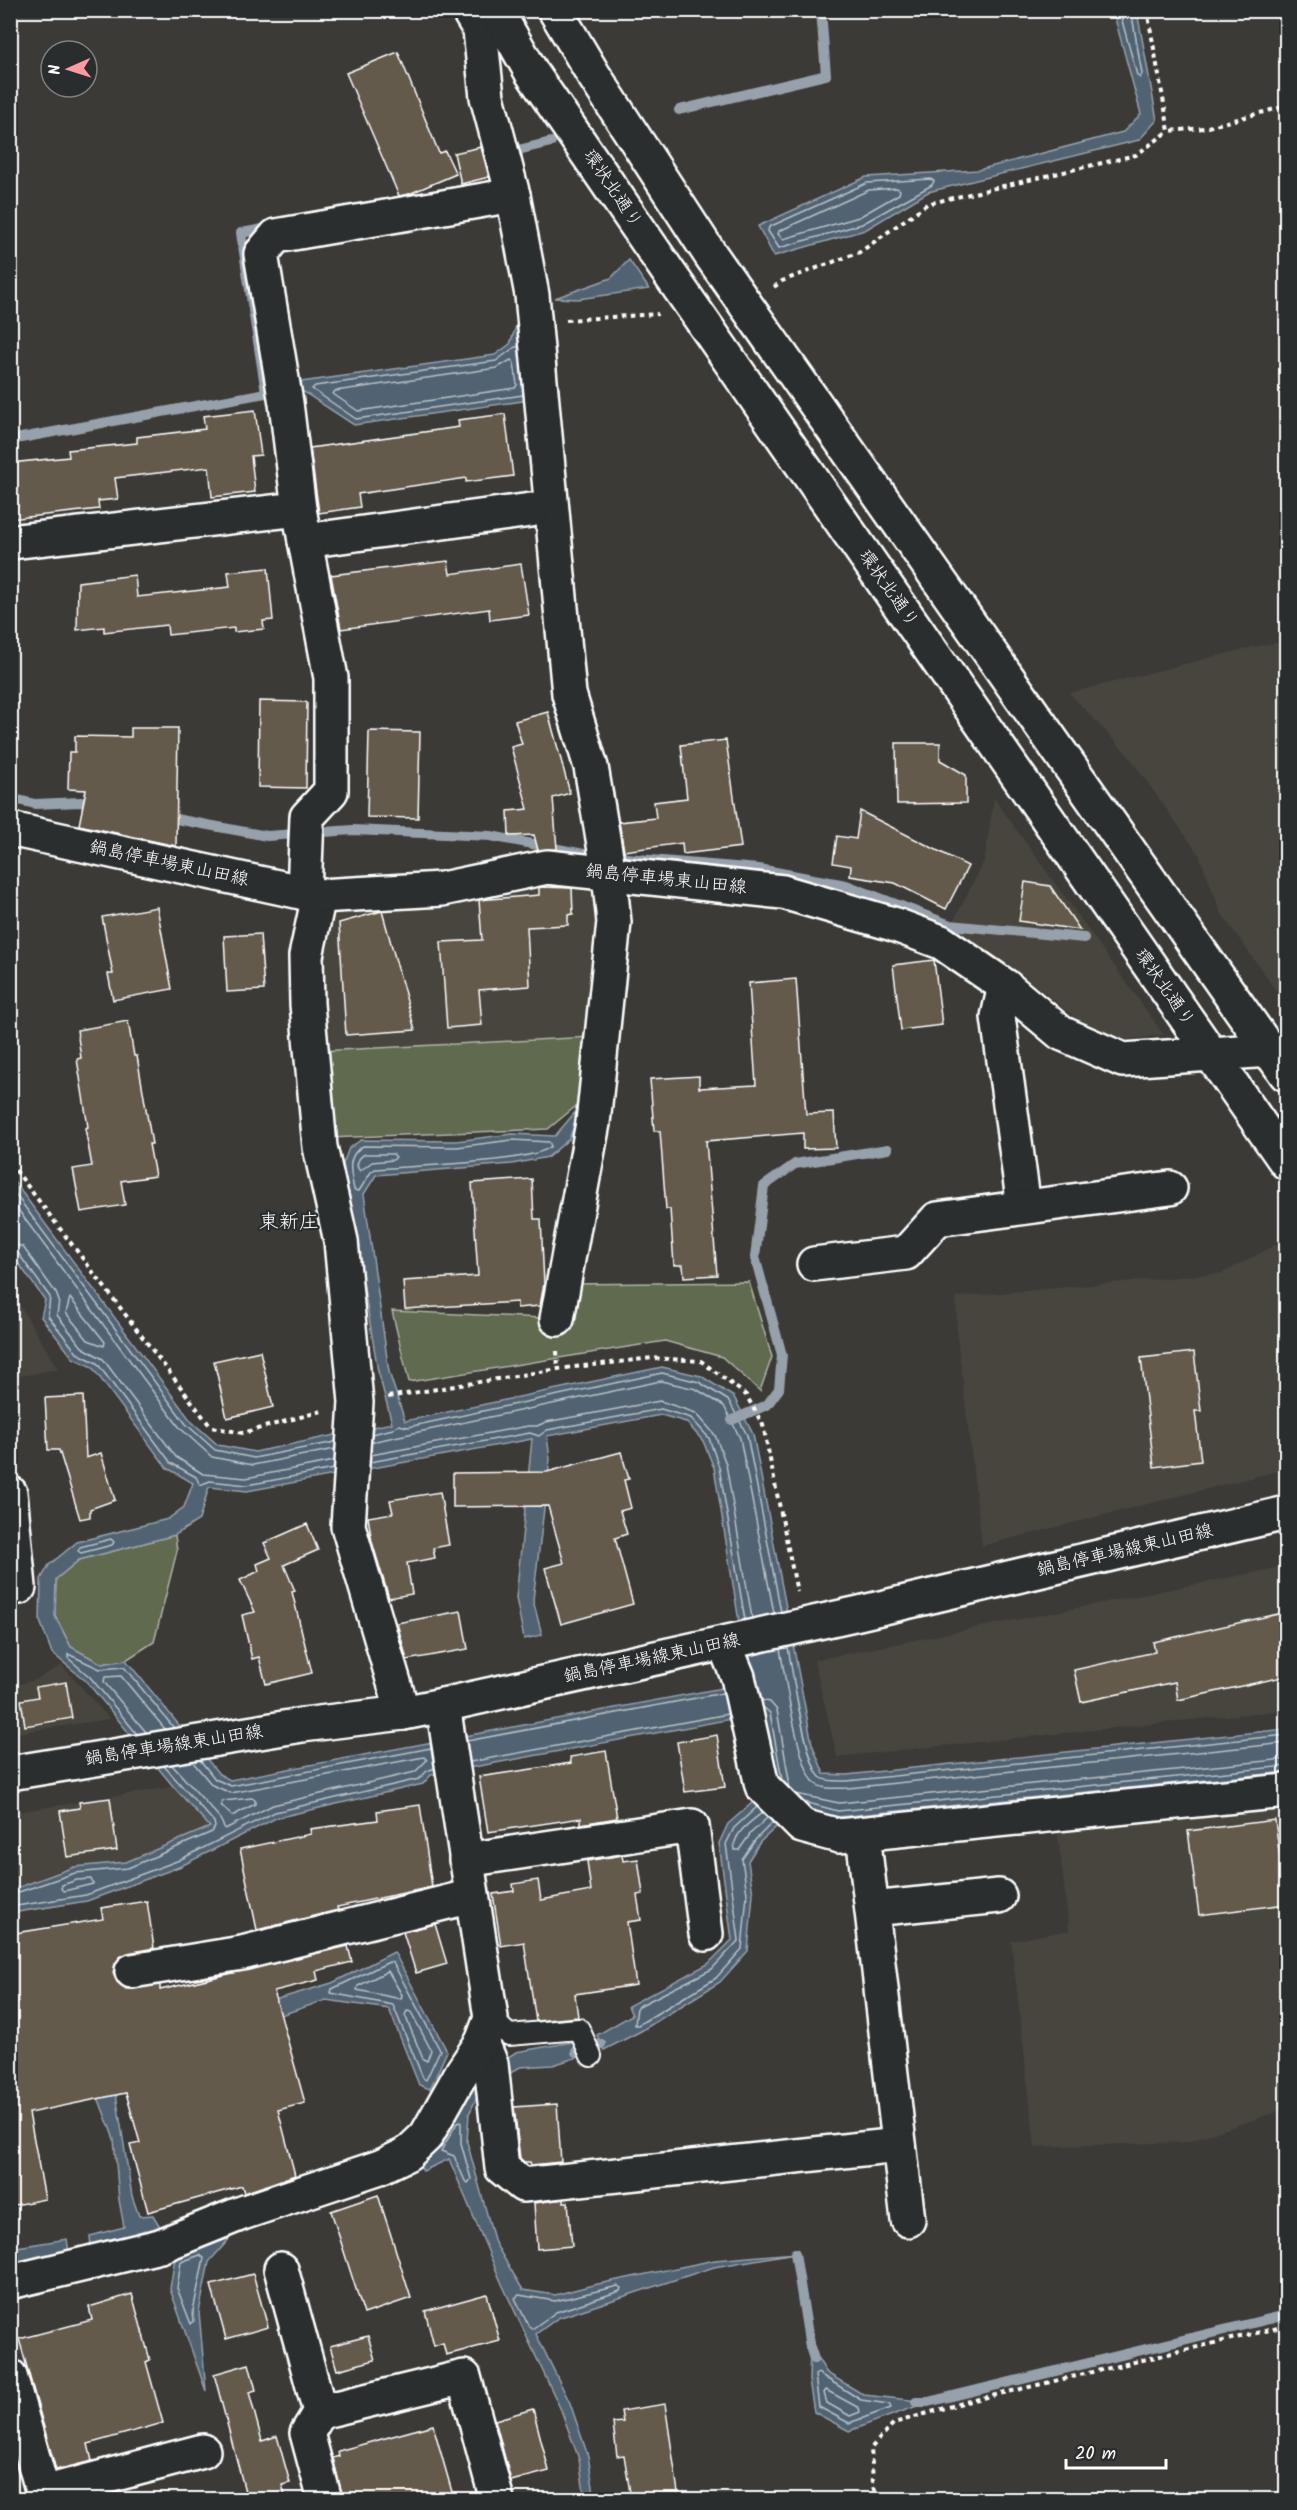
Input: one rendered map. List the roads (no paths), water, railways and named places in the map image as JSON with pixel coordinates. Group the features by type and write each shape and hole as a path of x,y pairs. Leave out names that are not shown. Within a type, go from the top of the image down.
{"main road":[{"path":"468,10 480,30 487,97 510,181 534,308 569,694 591,767 607,861 614,922 594,1123 557,1319"},
{"name":"環状北通り","path":"496,10 532,73 694,309 1209,1054 1287,1162"},
{"path":"555,10 593,74 748,308 1281,1057"},
{"path":"403,1713 348,1526 355,1412 341,1241 320,1147 307,1004 306,956 312,895 307,831 331,791 331,678 299,509 284,390 261,254 276,236 510,181"},
{"path":"10,542 299,509"},
{"path":"305,541 531,510"},
{"name":"鍋島停車場東山田線","path":"10,829 312,895 442,889 547,867 607,861 783,892 893,924 941,942 1005,986 1061,1033 1123,1060 1209,1054 1281,1057"},
{"path":"1005,986 998,1017 1024,1207"},
{"path":"814,1264 906,1253 937,1219 1170,1188"},
{"path":"10,1492 19,1587 10,1588"},
{"name":"鍋島停車場線東山田線","path":"10,1773 302,1725 403,1713 445,1718 730,1642 1287,1513"},
{"path":"730,1642 762,1786 802,1826 839,1836 1287,1791"},
{"path":"445,1718 472,1896 479,2062 502,2168 523,2185 899,2145"},
{"path":"466,1860 692,1826 706,1935"},
{"path":"863,1834 908,2220"},
{"path":"132,1971 242,1953 472,1896"},
{"path":"872,1909 999,1896"},
{"path":"10,2282 169,2242 242,2213 380,2167 407,2154 426,2136 479,2062"},
{"path":"281,2269 321,2412"},
{"path":"10,2376 21,2452 44,2496 203,2451"},
{"path":"325,2499 307,2433 321,2412 464,2377 497,2499"}],"lane":[{"path":"479,2062 509,2035 579,2029 589,2048"}],"water":[{"path":"1113,11 1137,11 1157,120 1139,140 928,192 865,230 774,256 758,226 866,177 978,170 1123,132 1141,114"},
{"path":"629,260 649,289 578,299 555,298 611,278"},
{"path":"521,311 530,404 523,401 354,425 296,387 301,382 495,355 510,344"},
{"path":"582,1104 569,1139 548,1157 512,1164 376,1175 364,1194 389,1372 405,1421 662,1367 701,1376 734,1397 753,1434 812,1744 824,1774 846,1775 1286,1729 1286,1772 837,1817 798,1807 760,1842 748,1861 753,1894 748,1951 720,1982 641,2031 604,2050 597,2035 632,2015 628,2006 708,1964 732,1940 719,1843 728,1824 776,1782 763,1713 431,1775 423,1784 276,1818 179,1867 87,1901 11,1913 11,1890 74,1867 126,1862 210,1827 86,1681 52,1653 40,1621 41,1579 49,1565 77,1542 168,1519 184,1507 193,1483 167,1468 92,1367 73,1358 41,1317 45,1300 11,1253 10,1176 191,1421 218,1445 255,1452 392,1423 378,1371 343,1164 349,1148 361,1140 456,1141 512,1134 555,1136","holes":["661,1415 686,1422 703,1441 714,1468 749,1683 230,1780 219,1774 126,1660 102,1664 71,1647 55,1616 56,1579 79,1560 175,1535 199,1520 209,1487 247,1491 532,1439 516,1598 524,1639 542,1635 533,1600 550,1459 547,1436"]},
{"path":"394,1952 447,2051 430,2089 419,2085 389,2009 326,2000 127,2066 113,2075 132,2196 139,2216 153,2215 162,2230 155,2233 145,2230 91,2248 90,2236 124,2227 119,2200 114,2139 84,2061 332,1983"},
{"path":"572,2042 578,2057 553,2065 520,2067 479,2093 469,2114 467,2142 495,2243 523,2290 555,2295 715,2260 795,2253 714,2267 558,2318 536,2334 570,2403 588,2456 595,2499 585,2499 579,2459 561,2410 502,2284 449,2159 423,2171 419,2164 474,2079 516,2052"},
{"path":"230,2238 209,2262 199,2312 206,2391 170,2289 175,2257"},
{"path":"67,2239 69,2253 11,2268 11,2248"},
{"path":"810,2347 827,2373 864,2395 928,2402 849,2431 814,2412 809,2380"}],"waterway":[{"path":"679,110 826,75 821,10"},
{"path":"518,163 518,150 551,142"},
{"path":"266,392 241,233 274,227"},
{"path":"10,440 282,390"},
{"path":"10,798 35,804 81,802 96,804"},
{"path":"165,817 267,836 353,830 491,836 589,855 759,869 846,885 950,925 1084,938"},
{"path":"732,1420 767,1405 779,1389 782,1355 755,1257 764,1186 795,1164 888,1149"},
{"path":"576,2052 601,2044"},
{"path":"795,2253 810,2347 814,2359"},
{"path":"916,2402 928,2402 1286,2315"}],"district":[{"name":"東新庄","path":"289,1223"}]}
